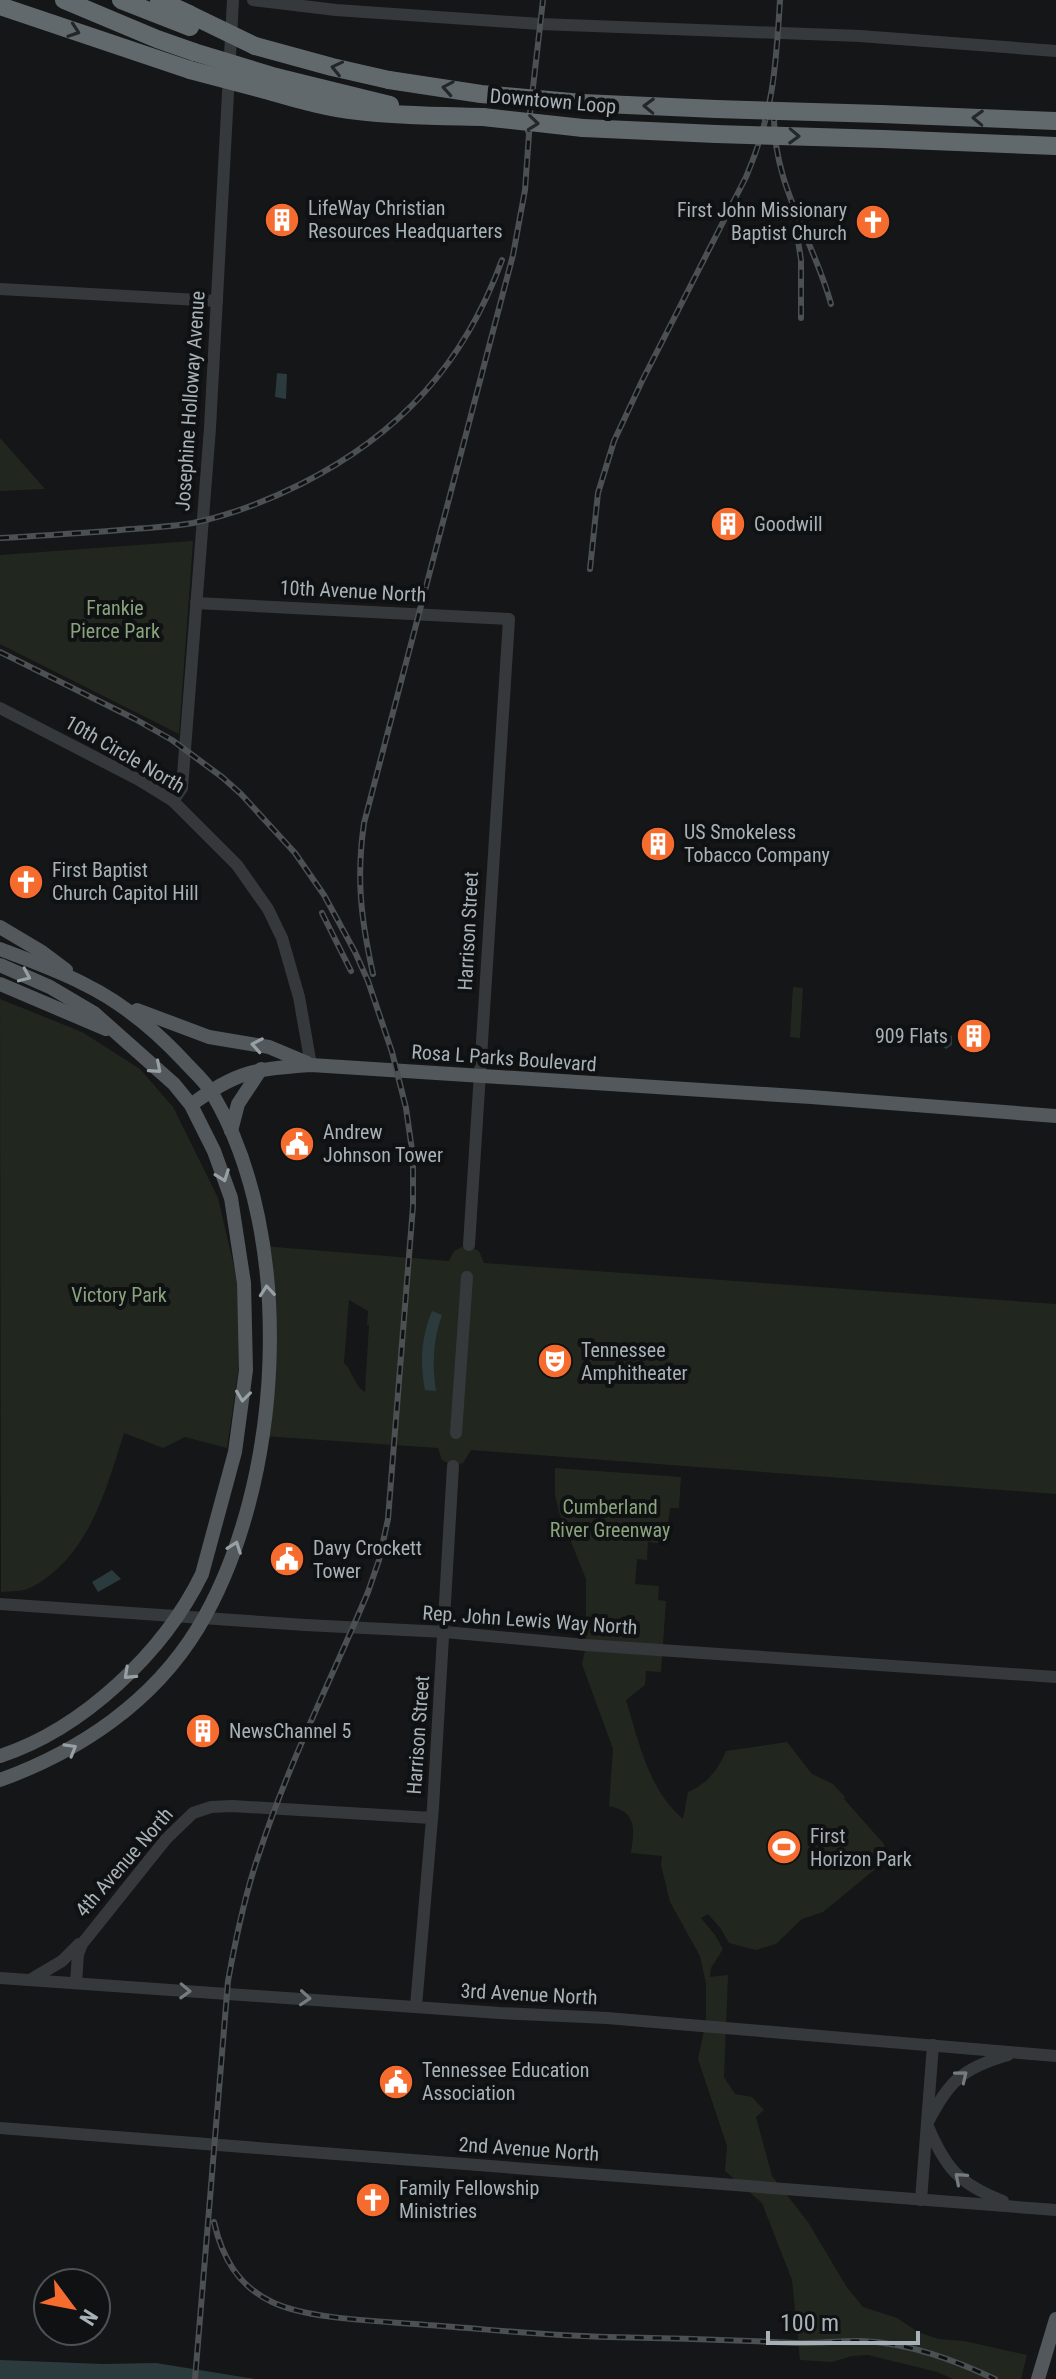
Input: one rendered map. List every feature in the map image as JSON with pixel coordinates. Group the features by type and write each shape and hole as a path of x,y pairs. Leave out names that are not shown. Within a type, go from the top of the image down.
{"highway":[{"path":"64,0 157,39 192,61"},
{"path":"121,0 189,20"},
{"path":"159,0 189,20"},
{"path":"0,6 192,61"},
{"name":"Downtown Loop","path":"189,20 285,55 389,80 481,94 582,103 1056,121"},
{"name":"Downtown Loop","path":"192,61 274,85 316,104 583,128 1056,146"}],"main road":[{"path":"0,927 42,952 145,1024 211,1090 251,1183 262,1246 270,1335 269,1397 250,1500 230,1561 197,1629 136,1703 108,1725 60,1755 0,1780"},
{"path":"0,949 85,984"},
{"path":"0,965 42,983 94,1013 174,1084 191,1105 214,1151 231,1198 244,1283 246,1344 243,1398 235,1452 202,1574 178,1616 134,1670 97,1702 56,1730 0,1756"},
{"path":"0,984 118,1034"},
{"path":"103,995 150,1017 200,1034 269,1047 311,1065"},
{"name":"Rosa L Parks Boulevard","path":"191,1105 211,1090 242,1074 261,1069 311,1065 1056,1116"},
{"path":"231,1131 238,1104 261,1069"},
{"path":"1038,2379 1056,2319"}],"street":[{"name":"Josephine Holloway Avenue","path":"173,801 182,788 196,603 217,301 233,0"},
{"path":"253,0 336,10 540,24 860,36 1056,51"},
{"path":"0,289 217,301"},
{"name":"10th Avenue North","path":"196,603 509,619"},
{"name":"Harrison Street","path":"469,1245 509,619"},
{"name":"10th Circle North","path":"0,708 173,801 237,865 268,909 282,938 299,997 311,1065"},
{"path":"456,1433 467,1277"},
{"name":"Harrison Street","path":"416,2006 445,1632 453,1466"},
{"name":"Rep. John Lewis Way North","path":"0,1604 445,1632 613,1647 1056,1677"},
{"name":"4th Avenue North","path":"76,1983 78,1954 89,1933 179,1825 193,1813 211,1807 232,1806 432,1818"},
{"path":"30,1980 62,1961 89,1933"},
{"name":"3rd Avenue North","path":"0,1978 607,2018 1056,2056"},
{"path":"921,2200 933,2045"},
{"path":"927,2124 944,2094 962,2075 978,2064 1016,2052"},
{"path":"927,2124 953,2173 968,2186 1017,2207"},
{"name":"2nd Avenue North","path":"0,2128 1056,2210"}],"green space":[{"path":"0,438 45,489 0,491"},
{"name":"Frankie Pierce Park","path":"193,541 179,734 0,644 0,555"},
{"path":"793,987 803,988 800,1038 790,1037"},
{"name":"Victory Park","path":"0,999 82,1032 140,1069 173,1107 218,1198 238,1284 240,1359 227,1448 185,1437 163,1448 124,1433 93,1520 68,1558 52,1574 32,1587 1,1592"},
{"path":"466,1245 479,1251 484,1263 1056,1304 1056,1494 471,1450 463,1463 453,1466 442,1460 438,1448 263,1436 262,1246 449,1261 454,1251","holes":["349,1300 368,1311 369,1325 365,1392 344,1363"]},
{"name":"Cumberland River Greenway","path":"555,1468 681,1477 679,1508 670,1508 668,1526 659,1525 658,1543 648,1542 647,1560 637,1559 635,1584 659,1586 658,1600 666,1601 661,1672 646,1671 645,1685 626,1700 646,1764 671,1807 683,1819 688,1792 711,1776 726,1751 787,1742 812,1774 833,1784 884,1844 885,1857 879,1866 823,1912 802,1919 776,1944 756,1950 729,1943 708,1914 701,1918 723,1949 711,1968 710,1977 728,1975 724,2077 735,2094 752,2097 764,2110 756,2117 772,2176 808,2222 846,2286 863,2307 897,2318 918,2332 939,2339 964,2341 1027,2355 1021,2379 953,2379 868,2355 832,2362 800,2360 792,2280 762,2203 725,2171 727,2146 698,2059 706,2021 706,1984 700,1956 670,1902 661,1865 662,1856 631,1853 632,1823 625,1813 609,1806 613,1749 582,1664 586,1645 586,1579 559,1512 555,1495"}],"shaded area":[{"path":"277,373 287,374 286,399 275,397"},
{"path":"926,1032 948,1032 952,1036 952,1045 946,1049 938,1043 935,1046 928,1043 922,1045 919,1038"},
{"path":"432,1311 442,1315 434,1352 436,1391 425,1390 422,1369 422,1350"},
{"path":"112,1570 121,1579 98,1592 92,1582"},
{"path":"0,2360 156,2363 255,2379 0,2379"}],"railway":[{"path":"528,131 543,0"},
{"path":"590,569 598,493 614,441 755,154 772,90 780,0"},
{"path":"774,112 775,138 786,187 831,304"},
{"path":"373,974 361,899 360,862 364,823 513,255 525,190 530,120"},
{"path":"797,234 801,260 801,318"},
{"path":"0,538 193,523 248,507 301,484 369,443 424,392 468,332 502,260"},
{"path":"0,652 172,740 241,794 295,853 324,895 368,981 392,1052 406,1108 413,1157 413,1206 388,1519 368,1592 271,1818 238,1932 228,1981 195,2379"},
{"path":"322,913 351,971"},
{"path":"214,2222 227,2258 250,2288 272,2302 306,2313 369,2321 563,2335 796,2343 880,2342 931,2354 995,2379"}],"place":[{"name":"LifeWay Christian Resources Headquarters","path":"282,220"},
{"name":"First John Missionary Baptist Church","path":"873,222"},
{"name":"Goodwill","path":"728,524"},
{"name":"US Smokeless Tobacco Company","path":"658,844"},
{"name":"First Baptist Church Capitol Hill","path":"26,882"},
{"name":"909 Flats","path":"974,1036"},
{"name":"Andrew Johnson Tower","path":"297,1144"},
{"name":"Tennessee Amphitheater","path":"555,1361"},
{"name":"Davy Crockett Tower","path":"287,1559"},
{"name":"NewsChannel 5","path":"203,1731"},
{"name":"First Horizon Park","path":"784,1847"},
{"name":"Tennessee Education Association","path":"396,2082"},
{"name":"Family Fellowship Ministries","path":"373,2200"}]}
